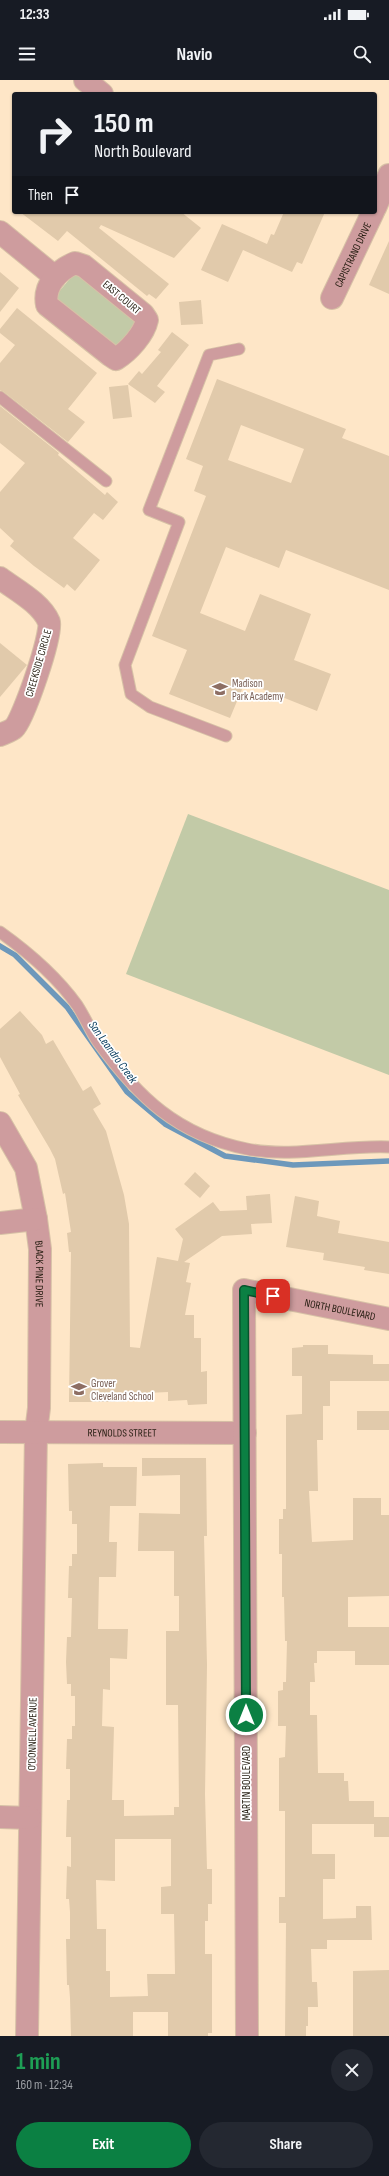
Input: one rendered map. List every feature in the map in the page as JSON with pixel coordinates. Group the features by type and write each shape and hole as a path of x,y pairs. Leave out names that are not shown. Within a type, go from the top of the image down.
{"street":[{"path":"85,80 100,92"},
{"name":"CAPISTRANO DRIVE","path":"332,298 378,213 389,175"},
{"path":"0,232 55,277"},
{"name":"EAST COURT","path":"75,263 84,266 143,314 147,320 145,328 123,355 116,359 47,305 47,289 55,277 66,267 75,263"},
{"name":"CREEKSIDE CIRCLE","path":"0,578 43,611 50,624 48,639 22,716 13,729 0,735"},
{"name":"BLACK PINE DRIVE","path":"0,1123 26,1168 40,1249 39,1408 36,1432"},
{"path":"0,1223 36,1219"},
{"name":"NORTH BOULEVARD","path":"244,1290 389,1319"},
{"name":"MARTIN BOULEVARD","path":"244,1290 247,2036"},
{"name":"REYNOLDS STREET","path":"0,1432 244,1433"},
{"name":"O'DONNELL AVENUE","path":"27,2036 36,1432"},
{"path":"0,1817 30,1818"}],"lane":[{"path":"226,736 150,707 131,694 125,665 179,522 149,510 209,355 239,349"},
{"path":"0,397 106,481"},
{"path":"0,932 42,966 77,1005 98,1041 150,1103 183,1127 221,1142 247,1149 275,1152 389,1146"}],"green space":[{"path":"76,274 135,318 136,327 116,348 57,299 57,294 73,275"},
{"path":"188,814 389,890 389,1075 126,974"}],"building":[{"path":"23,214 184,214 201,228 174,258 101,225 99,228 169,284 156,299 149,294 147,296 67,231 58,241"},
{"path":"283,214 324,214 302,264 297,262 292,272 243,250 228,282 201,270 222,224 267,244 271,234 274,235"},
{"path":"389,241 389,294 369,285"},
{"path":"0,272 19,288 0,312"},
{"path":"201,300 203,324 181,325 179,302"},
{"path":"17,308 97,373 68,409 85,422 68,442 0,390 0,363 15,345 0,333 0,329"},
{"path":"172,332 189,345 157,386 165,392 155,403 128,384 139,371 142,374 161,352 158,350"},
{"path":"217,379 346,429 342,438 389,456 389,590 286,550 279,568 226,547 200,613 245,631 260,594 311,614 294,660 331,674 317,711 245,682 230,718 169,694 187,650 152,636 206,496 194,491 203,466 186,459","holes":["241,425 304,449 291,483 228,460"]},
{"path":"128,385 132,417 113,419 109,387"},
{"path":"0,406 59,453 58,455 105,495 107,492 118,502 103,520 94,513 73,538 100,560 75,591 67,584 64,588 10,546 14,541 0,528 0,492 25,463 0,443"},
{"path":"0,643 27,665 0,697"},
{"path":"20,1011 42,1035 46,1044 53,1040 83,1091 91,1086 101,1104 93,1109 106,1131 124,1195 129,1224 130,1347 140,1348 157,1257 178,1261 183,1239 175,1229 213,1202 220,1211 247,1210 246,1196 270,1194 272,1223 251,1224 252,1234 222,1236 184,1262 190,1263 186,1282 191,1283 185,1315 194,1315 194,1338 201,1338 201,1372 207,1371 207,1404 188,1405 187,1400 168,1401 168,1392 126,1394 126,1402 69,1402 71,1252 69,1252 67,1233 71,1232 65,1193 63,1194 55,1159 18,1095 20,1094 0,1057 0,1029"},
{"path":"195,1172 210,1186 200,1198 184,1184"},
{"path":"295,1196 319,1201 317,1216 340,1221 338,1233 389,1242 389,1274 364,1270 365,1267 323,1260 324,1253 286,1247"},
{"path":"303,1345 328,1345 328,1354 373,1355 373,1364 389,1364 389,1381 330,1381 330,1406 323,1406 323,1440 317,1440 318,1491 309,1491 312,1542 353,1540 353,1498 381,1498 381,1515 389,1515 389,1596 348,1597 348,1627 389,1627 389,1665 355,1665 355,1651 317,1651 317,1663 314,1663 315,1682 310,1682 310,1715 317,1715 318,1773 344,1773 344,1781 348,1781 349,1801 374,1801 374,1817 389,1817 389,1837 374,1837 374,1824 312,1824 312,1854 335,1854 335,1879 323,1879 323,1919 356,1918 356,1906 371,1906 372,1940 327,1940 327,1949 311,1949 312,1982 317,1982 318,2007 308,2007 308,2026 306,2026 306,2036 285,2036 286,1923 279,1923 279,1897 285,1897 285,1811 279,1811 279,1758 285,1757 286,1726 278,1726 278,1691 283,1690 283,1682 286,1682 287,1641 285,1641 284,1597 282,1597 282,1554 279,1554 279,1519 283,1519 283,1509 286,1509 286,1415 302,1414 302,1376 292,1376 292,1348 303,1347"},
{"path":"357,1411 389,1411 389,1430 357,1430"},
{"path":"142,1458 206,1458 207,1536 204,1536 207,1665 205,1794 207,1869 212,1869 212,1904 208,1904 208,1921 205,1921 205,1954 212,1954 212,2033 208,2033 208,2036 168,2036 168,2012 133,2012 133,2036 71,2036 69,1985 67,1985 66,1939 70,1939 69,1899 66,1899 67,1866 71,1867 71,1837 66,1837 67,1800 70,1800 70,1769 66,1769 67,1739 72,1739 72,1726 75,1726 75,1696 71,1696 71,1684 67,1684 66,1662 67,1637 71,1637 72,1598 68,1598 69,1566 72,1566 72,1554 77,1554 77,1524 72,1524 72,1511 69,1511 68,1464 103,1463 103,1467 137,1467 136,1506 110,1506 109,1542 117,1542 116,1577 99,1577 98,1629 128,1629 127,1659 110,1658 110,1690 103,1689 102,1726 114,1727 112,1800 124,1800 124,1816 174,1815 174,1807 179,1807 178,1705 166,1705 166,1631 179,1631 179,1596 174,1596 174,1551 138,1551 139,1513 180,1514 180,1475 142,1476","holes":["115,1839 171,1839 171,1886 161,1887 161,1914 174,1914 175,1974 147,1974 148,1996 110,1997 110,1971 106,1971 106,1929 97,1929 96,1880 115,1881"]},
{"path":"389,1970 389,2036 353,2036 353,1971"}],"waterway":[{"name":"San Leandro Creek","path":"0,946 15,955 67,1007 127,1092 165,1124 225,1156 293,1165 389,1161"}],"place":[{"name":"Madison Park Academy","path":"220,689"},
{"name":"Grover Cleveland School","path":"79,1389"}],"route":[{"path":"246,1715 244,1290 273,1296"}]}
